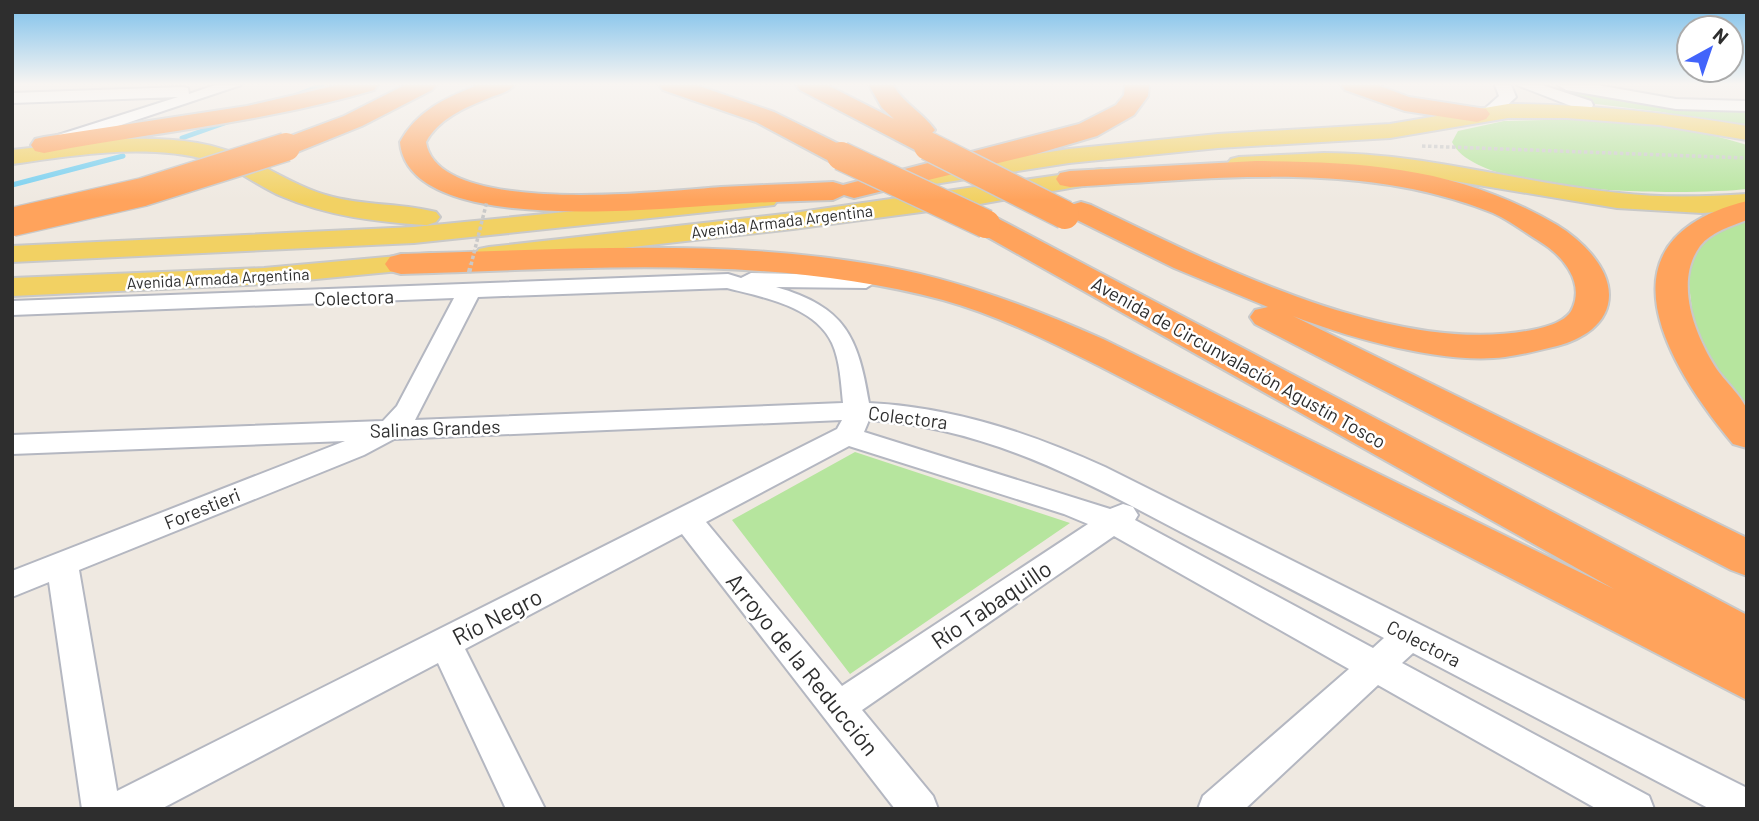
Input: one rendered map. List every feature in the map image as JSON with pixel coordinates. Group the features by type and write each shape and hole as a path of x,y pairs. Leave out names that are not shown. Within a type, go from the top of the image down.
{"highway":[{"path":"44,145 164,123"},
{"path":"12,222 143,192 286,147 348,123"},
{"path":"427,123 421,128 414,145 415,154 428,172 476,192 549,202 647,203 843,190 1027,148 1088,130 1100,123"},
{"path":"778,123 849,155 986,194 1072,202 1245,171 1309,171 1391,177 1451,189 1529,220 1566,246 1588,274 1592,290 1591,306 1585,319 1569,331 1542,341 1506,347 1417,340 1358,326 1263,294 1072,202"},
{"path":"796,123 849,155"},
{"name":"Avenida de Circunvalación Agustín Tosco","path":"890,123 936,145 986,194 1747,639"},
{"path":"913,123 936,145"},
{"path":"1072,202 1747,558"},
{"path":"1747,210 1703,228 1686,243 1675,266 1671,297 1674,314 1691,355 1720,403 1747,434"},
{"path":"401,264 587,259 750,260 858,271 955,293 1055,331 1133,368 1747,678"}],"main road":[{"name":"Avenida Armada Argentina","path":"12,254 387,237 682,209 843,190 1082,155 1206,142 1390,131 1429,123"},
{"name":"Avenida Armada Argentina","path":"1455,123 1435,132 1435,146 1441,153 1471,170 1548,192"},
{"name":"Avenida Armada Argentina","path":"1690,123 1747,135"},
{"path":"12,155 125,145 196,150 230,159 286,190 313,199 407,216 476,218 682,209"},
{"name":"Avenida Armada Argentina","path":"1072,202 1237,164 1361,160 1441,170 1548,192 1641,204 1747,202"},
{"name":"Avenida Armada Argentina","path":"12,287 264,276 401,264 780,223 986,194"},
{"path":"12,271 414,253 878,203 986,194"}],"street":[{"path":"12,155 113,123"},
{"path":"728,281 834,278 955,293"},
{"name":"Colectora","path":"12,308 468,283 728,281 803,305 834,327 844,343 852,424 917,415 990,430 1053,454 1742,808"},
{"path":"391,429 408,411 468,283"},
{"path":"852,424 1113,522 1635,809"},
{"name":"Salinas Grandes","path":"12,444 391,429 852,424"},
{"name":"Río Negro","path":"122,809 687,519 852,424"},
{"name":"Forestieri","path":"12,584 354,448 391,429"},
{"name":"Río Tabaquillo","path":"837,708 1145,500"},
{"name":"Arroyo de la Reducción","path":"687,519 919,809"},
{"path":"62,564 101,809"},
{"path":"1217,809 1409,636"},
{"path":"445,643 526,809"}],"path":[{"path":"468,283 487,201"}],"green space":[{"path":"1493,123 1631,123 1688,130 1747,145 1747,189 1637,191 1542,183 1501,173 1470,160 1452,142 1458,131"},
{"path":"1719,123 1747,123 1747,129"},
{"path":"1747,219 1747,411 1709,363 1694,326 1687,268 1697,248 1720,227"},
{"path":"855,452 1070,523 850,674 732,520"}],"waterway":[{"path":"182,138 223,123"},
{"path":"12,185 123,156"}]}
